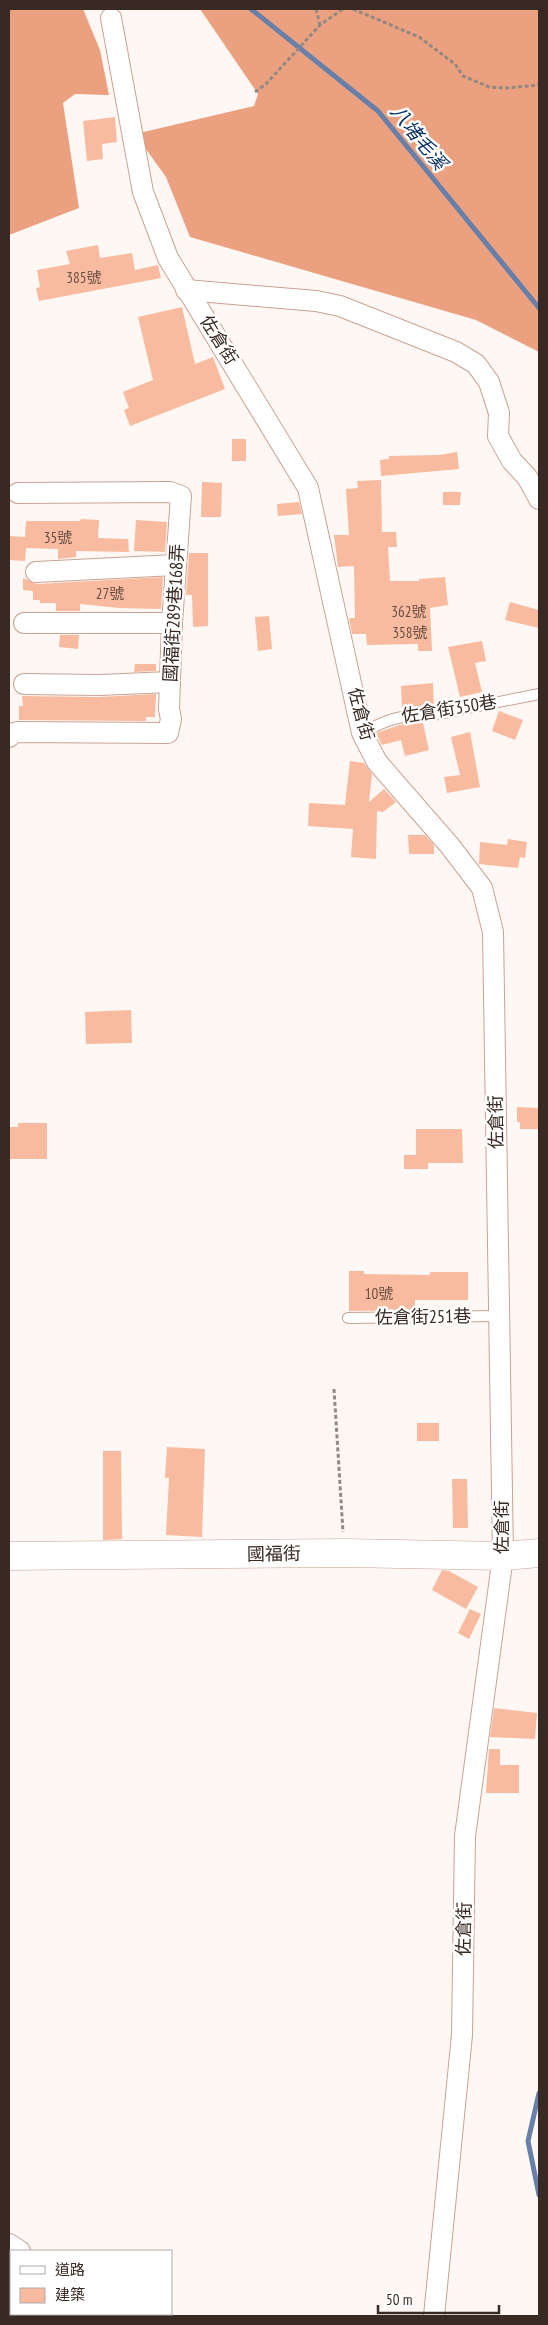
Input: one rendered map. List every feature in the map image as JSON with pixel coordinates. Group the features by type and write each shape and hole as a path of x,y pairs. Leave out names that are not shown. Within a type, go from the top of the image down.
{"street":[{"name":"佐倉街","path":"109,14 142,192 168,258 308,488 362,733 377,762 450,846 482,888 493,932 503,1556 465,1836 462,2035 434,2316"},
{"path":"186,290 316,301 340,306 456,352 476,364 489,382 499,412 498,436 512,461 527,478 539,499"},
{"name":"國福街289巷168弄","path":"9,737 12,733 18,732 168,733 171,719 172,623 181,496 170,492 18,493"},
{"path":"36,572 175,565"},
{"path":"24,623 172,623"},
{"path":"24,684 98,685 170,682"},
{"name":"國福街","path":"9,1556 345,1553 503,1556 539,1553"}],"lane":[{"name":"佐倉街350巷","path":"362,733 382,722 401,716 414,714 428,716 539,694"},
{"name":"佐倉街251巷","path":"348,1318 499,1316"}],"path":[{"path":"316,9 320,25"},
{"path":"255,92 266,84 320,25 343,9"},
{"path":"353,9 419,37 455,64 463,76 490,87 539,86"},
{"path":"334,1389 345,1553"}],"shaded area":[{"path":"9,9 83,9 100,50 109,95 75,94 63,103 79,208 9,235"},
{"path":"200,9 539,9 539,352 476,320 190,237 166,177 135,134 254,106 258,94"}],"building":[{"path":"115,117 117,142 102,144 103,159 87,161 83,121"},
{"path":"98,245 100,258 132,253 135,270 158,265 161,278 39,301 36,288 40,287 37,270 70,264 66,251"},
{"path":"182,307 195,364 213,357 225,389 130,426 124,410 129,408 123,392 153,380 138,317"},
{"path":"232,439 246,439 246,461 232,461"},
{"path":"457,452 459,469 381,476 380,460 389,459 389,456 439,455"},
{"path":"381,480 382,532 396,532 397,547 388,547 390,581 419,581 419,579 445,577 448,605 430,608 432,651 418,651 418,644 367,645 366,634 352,634 349,618 355,618 354,566 338,567 334,535 349,535 346,489 358,488 357,481"},
{"path":"202,482 222,483 221,517 201,517"},
{"path":"443,492 461,492 460,505 443,505"},
{"path":"299,502 302,514 278,516 277,504"},
{"path":"81,519 99,520 98,538 128,539 129,552 76,551 76,557 58,559 58,549 26,548 25,561 9,560 9,536 25,537 26,521 80,521"},
{"path":"136,520 167,522 165,552 134,551"},
{"path":"189,553 208,553 208,626 193,627 192,595 186,595"},
{"path":"163,577 161,609 119,608 80,604 80,611 56,611 56,603 40,603 40,600 33,600 33,591 23,590 23,578 37,584"},
{"path":"510,602 539,610 539,628 505,620"},
{"path":"269,616 272,649 258,651 255,617"},
{"path":"60,635 79,635 78,649 59,647"},
{"path":"482,641 486,661 475,663 482,692 460,697 448,647"},
{"path":"135,664 156,664 156,671 134,672"},
{"path":"433,683 434,708 402,710 401,686"},
{"path":"156,694 155,717 146,717 146,721 19,720 19,706 23,706 22,696 99,697"},
{"path":"499,711 523,720 515,740 492,731"},
{"path":"423,723 429,750 405,756 401,740 382,745 376,733 403,724"},
{"path":"470,732 480,787 447,793 444,777 460,775 451,737"},
{"path":"350,761 364,763 372,774 369,802 384,789 396,802 383,812 377,811 376,859 351,857 353,829 308,826 309,803 345,805"},
{"path":"408,835 425,835 434,845 434,854 409,854"},
{"path":"508,839 527,842 525,858 520,857 518,868 479,864 480,842 507,845"},
{"path":"131,1010 132,1043 86,1044 85,1012"},
{"path":"517,1107 539,1108 539,1129 520,1129 520,1122 517,1122"},
{"path":"18,1123 47,1123 47,1159 9,1159 9,1127 18,1127"},
{"path":"416,1129 462,1129 463,1163 428,1163 428,1169 404,1169 404,1155 416,1155"},
{"path":"349,1271 364,1271 364,1274 430,1275 430,1272 468,1272 468,1300 415,1300 415,1310 349,1311"},
{"path":"417,1423 439,1423 439,1441 417,1441"},
{"path":"167,1447 205,1449 202,1537 166,1535 169,1478 165,1478"},
{"path":"103,1451 121,1451 122,1539 103,1540"},
{"path":"452,1479 467,1479 468,1528 453,1528"},
{"path":"442,1570 449,1571 478,1587 466,1609 432,1590"},
{"path":"470,1609 481,1614 469,1639 458,1633"},
{"path":"494,1708 537,1713 535,1739 490,1737"},
{"path":"489,1749 500,1749 500,1765 519,1765 519,1793 486,1793"}],"waterway":[{"name":"八堵毛溪","path":"251,9 378,111 539,308"},
{"name":"八堵毛溪","path":"539,2093 528,2141 539,2195"}]}
